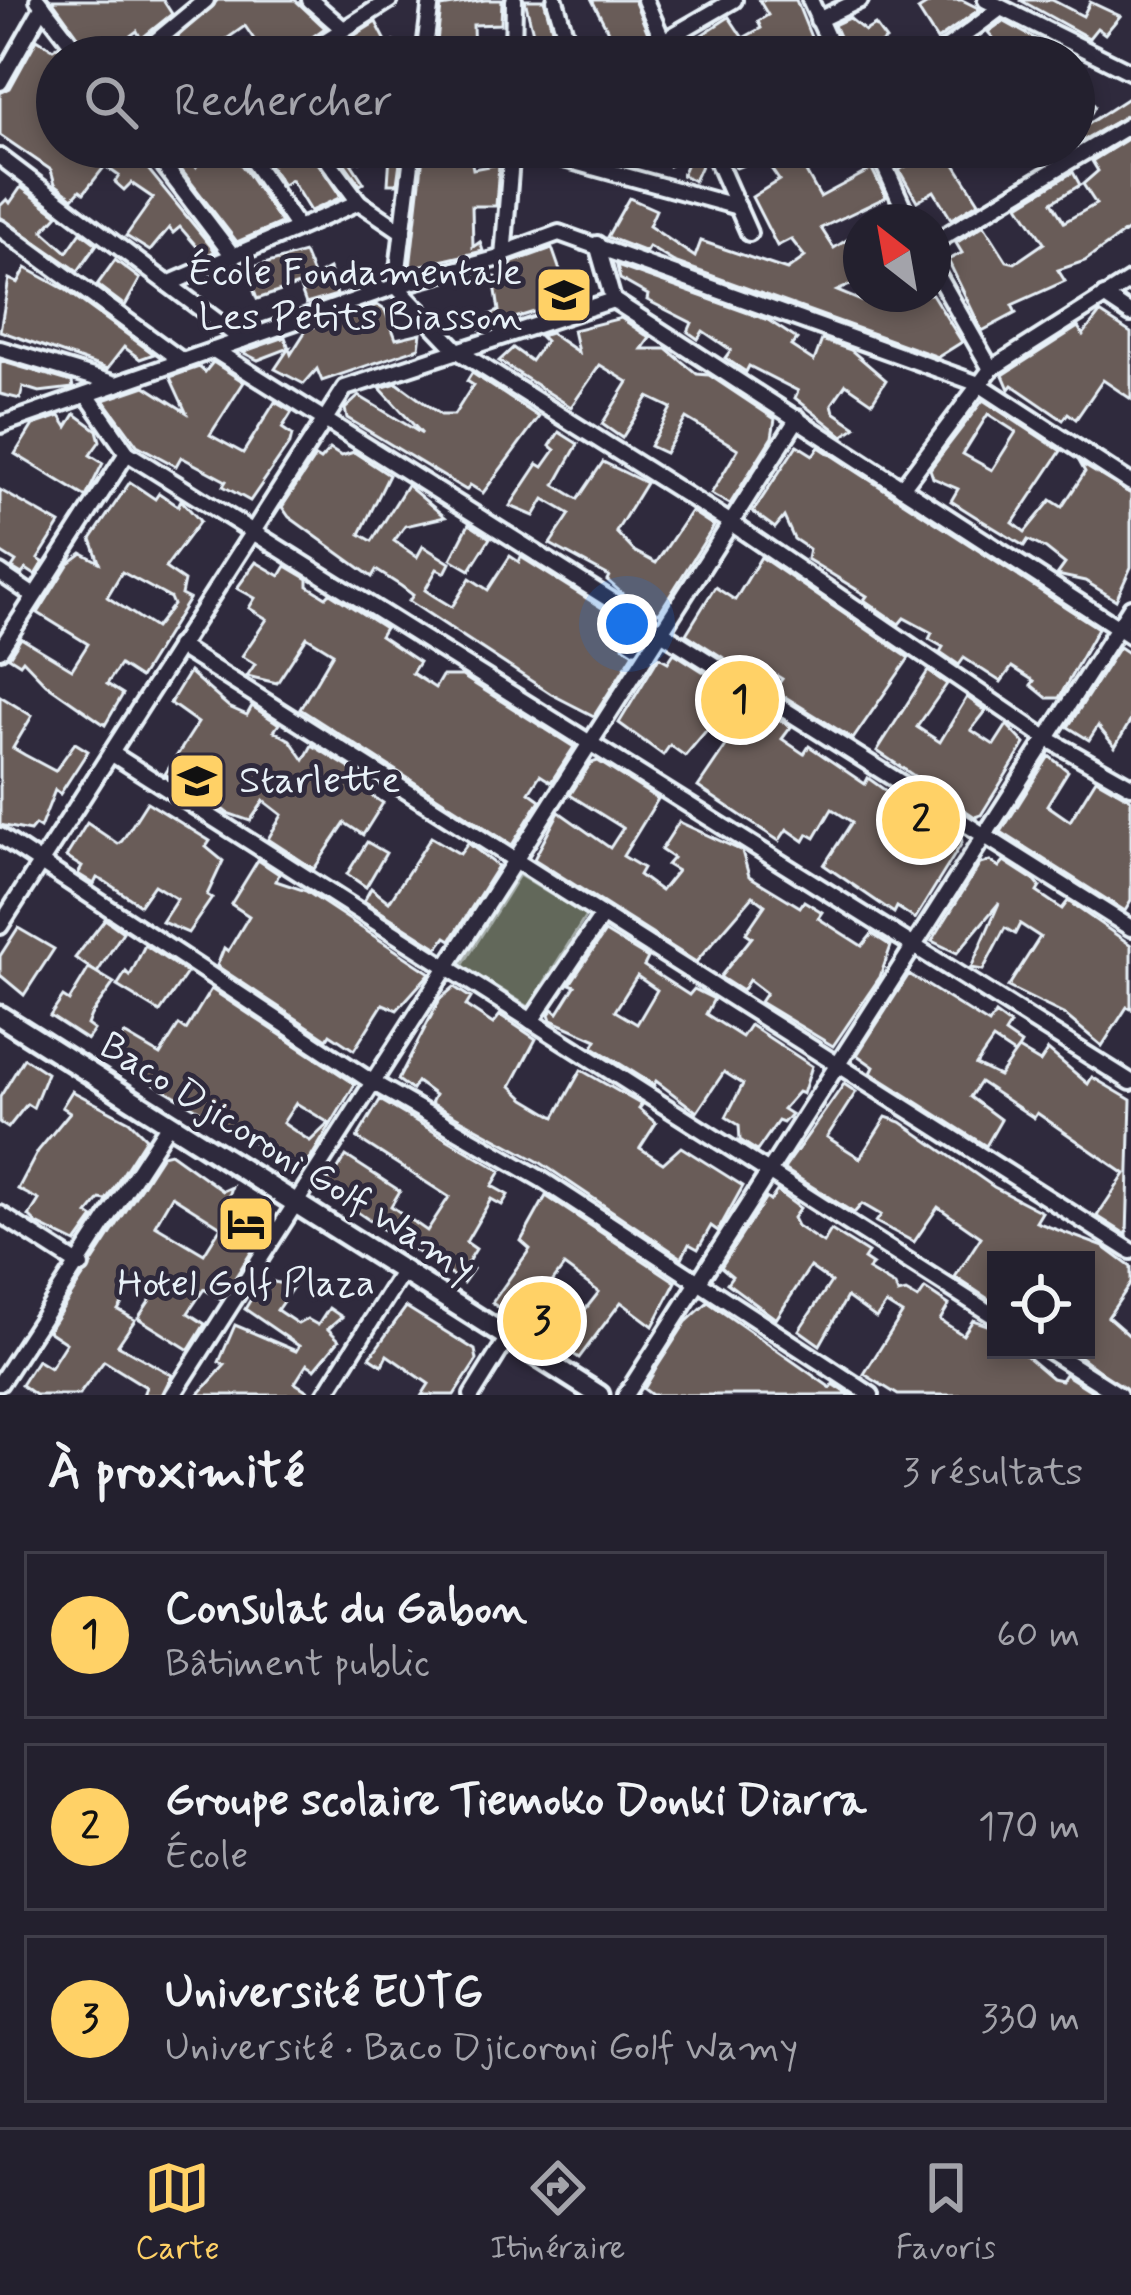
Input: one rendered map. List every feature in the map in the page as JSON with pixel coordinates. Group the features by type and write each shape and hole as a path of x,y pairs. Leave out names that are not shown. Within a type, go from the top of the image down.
{"street":[{"path":"162,36 206,0"},
{"path":"310,0 342,28"},
{"path":"330,36 391,0"},
{"path":"427,36 431,0"},
{"path":"513,36 514,0"},
{"path":"555,0 566,36"},
{"path":"645,0 661,36"},
{"path":"672,36 734,0"},
{"path":"810,0 825,36"},
{"path":"818,20 860,0"},
{"path":"986,0 1058,36"},
{"path":"0,82 41,3 66,36"},
{"path":"963,36 1001,8"},
{"path":"1095,54 1131,72"},
{"path":"1095,146 1131,124"},
{"path":"0,157 242,340"},
{"path":"172,168 233,256"},
{"path":"257,168 298,228"},
{"path":"333,168 358,202 403,232"},
{"path":"396,286 411,168"},
{"path":"504,253 514,168"},
{"path":"594,168 738,207"},
{"path":"720,168 749,233"},
{"path":"886,168 902,204"},
{"path":"951,232 1058,168"},
{"path":"168,284 358,202"},
{"path":"0,228 182,361"},
{"path":"0,425 559,233 979,384 1131,483"},
{"path":"597,244 613,300 1124,632"},
{"path":"902,488 991,369 1131,280"},
{"path":"396,286 458,351 731,523 1046,738 1131,786"},
{"path":"1104,296 1131,314"},
{"path":"951,299 991,369"},
{"path":"0,926 345,388 613,300"},
{"path":"0,349 116,384"},
{"path":"214,350 1131,928"},
{"path":"87,395 127,452 1131,1082"},
{"path":"173,1395 448,968 587,740 798,418"},
{"path":"0,650 127,452"},
{"path":"0,573 34,596"},
{"path":"626,1395 1046,738 1124,632 1131,607"},
{"path":"178,646 1131,1251"},
{"path":"111,753 987,1311"},
{"path":"0,836 372,1082 541,1179 871,1395"},
{"path":"531,1021 602,916"},
{"name":"Baco Djicoroni Golf Wamy","path":"0,1016 599,1395"},
{"path":"0,1383 81,1266 170,1121"},
{"path":"0,1214 81,1266"},
{"path":"325,1395 404,1269"},
{"path":"472,1395 507,1339"},
{"path":"1062,1359 1119,1395"}],"green space":[{"path":"519,875 586,916 529,1007 462,966"}],"building":[{"path":"52,0 163,0 172,14 145,36 137,31 130,36 78,36"},
{"path":"218,0 295,0 325,28 314,36 252,36 245,26 231,36 178,36"},
{"path":"502,0 501,24 473,25 473,36 438,36 441,7"},
{"path":"525,0 544,0 554,36 525,36 533,33"},
{"path":"592,0 634,0 649,36 610,36"},
{"path":"759,0 796,0 811,36 747,36 761,28 758,21 768,15"},
{"path":"934,0 962,0 980,9 943,36 934,36 918,10"},
{"path":"1020,0 1052,0 1083,16 1090,2 1120,16 1105,34 1097,28 1085,36"},
{"path":"729,17 742,36 700,36"},
{"path":"849,18 865,31 875,25 883,36 839,36 834,25"},
{"path":"1003,21 1030,36 991,36 988,32"},
{"path":"376,22 383,36 354,36"},
{"path":"36,41 36,160 0,135 0,93 10,88"},
{"path":"1131,96 1131,113 1095,133 1095,119"},
{"path":"1131,137 1131,228 1085,261 1058,270 1065,281 1012,305 1016,313 982,331 951,266 951,258 962,253 956,243 984,225 1007,261 1015,263 1044,243 1019,205 1073,172 1080,185 1052,202 1064,222 1096,204 1083,184 1098,171 1095,159"},
{"path":"103,168 84,193 80,190 73,198 55,184 51,170"},
{"path":"108,168 147,168 215,251 205,256 180,227 173,233 169,228 150,251 126,236 153,198 131,183 124,190 115,182 119,176"},
{"path":"180,168 243,168 281,223 237,242"},
{"path":"271,168 321,168 341,197 310,211 291,180 283,185"},
{"path":"348,168 354,168 364,183 360,185"},
{"path":"389,168 399,168 397,184 388,184"},
{"path":"422,168 499,168 496,206 472,206 473,247 480,242 483,251 410,268"},
{"path":"685,168 700,168 694,181 682,175"},
{"path":"771,168 815,168 806,172 820,197 872,169 886,197 871,204 843,204 843,218 821,228 834,248 843,242 843,288 837,291 843,293 843,312 943,312 962,342 938,357 674,262 649,247 646,252 607,237 629,198 656,210 649,226 695,257 701,241 787,270 805,257 791,239 777,246 752,197 779,180"},
{"path":"903,168 957,168 979,202 951,219 951,204 942,204 934,191 917,201 899,170"},
{"path":"21,187 58,215 43,231 67,252 81,232 97,244 78,271 0,217 0,206 7,199 10,203"},
{"path":"552,248 564,282 548,288 551,296 543,301 544,309 479,329 475,321 499,311 494,277 503,278 513,262"},
{"path":"304,253 314,277 329,269 337,295 306,304 299,285 257,299 246,269"},
{"path":"115,260 140,279 125,306 97,285"},
{"path":"617,266 768,320 797,339 791,346 814,361 822,340 851,350 886,380 872,402 846,384 832,404 834,412 856,427 843,436 795,398 798,391 749,366 746,372 725,358 731,350 703,331 698,339 688,332 692,323 647,300 648,295 620,279"},
{"path":"26,268 66,290 154,354 140,359 124,347 107,369 0,331 9,279 18,283"},
{"path":"377,305 385,310 396,339 421,333 419,348 322,381 317,369 304,384 275,369 289,348 291,354 307,329"},
{"path":"1100,313 1131,333 1131,399 1103,380 1076,419 1068,413 1063,420 1012,385 1009,389 1003,375 1078,327 1083,335"},
{"path":"621,318 650,338 642,349 667,349 697,374 709,375 775,419 772,437 730,504 711,494 738,449 686,418 665,453 650,446 671,408 648,397 622,438 602,424 628,382 600,365 571,407 499,361 513,348 531,361 545,341 540,336 550,333 578,352 573,330"},
{"path":"285,337 289,348 258,360 242,352"},
{"path":"0,361 72,382 73,388 39,392 23,387 20,399 0,394"},
{"path":"213,362 244,382 210,435 243,453 275,402 292,412 282,428 292,435 290,443 250,501 223,486 226,481 181,457 176,466 137,445 104,400 145,386 186,412 170,377 199,367 205,372"},
{"path":"472,373 539,417 483,493 470,485 466,490 347,418 345,409 359,396 422,434 380,388 397,383 441,415 454,415 473,385 467,381"},
{"path":"983,400 1061,451 1013,523 1025,532 1051,500 1062,507 1085,472 1080,463 1131,494 1131,567 1116,600 1085,581 1057,575 1065,564 1046,549 1028,540 1024,546 951,501 958,489 933,478 930,469","holes":["988,414 1016,432 992,470 963,454"]},
{"path":"75,414 97,430 100,441 90,455 103,463 86,497 15,454 33,425 60,416 67,427"},
{"path":"559,432 578,444 555,485 578,499 603,462 646,483 616,532 634,551 656,563 691,511 714,526 659,613 624,595 607,580 609,576 550,544 570,514 544,499 534,516 510,506 538,464 543,467 555,450 550,446"},
{"path":"797,445 813,455 819,447 1098,628 1059,698 1047,698 1031,685 1034,681 1012,667 1001,682 964,658 959,665 929,639 932,633 904,618 899,624 864,600 867,596 807,559 809,549 794,539 784,517 775,528 753,512"},
{"path":"330,449 341,456 354,452 389,475 360,534 372,541 407,485 445,517 405,526 394,541 417,557 423,546 450,563 445,573 437,569 425,590 452,607 470,578 488,590 510,556 519,562 521,557 634,628 623,646 634,653 594,716 551,694 409,601 413,595 401,586 376,570 372,577 289,517 282,507 315,457 320,460"},
{"path":"130,482 155,499 159,493 178,506 181,500 200,521 165,568 184,581 181,595 189,599 140,678 120,665 107,684 123,694 105,725 46,684 23,660 20,664 9,657 21,638 72,669 88,644 38,613 69,563 82,553 99,562 91,539","holes":["122,572 170,598 173,605 155,628 107,597"]},
{"path":"0,490 60,524 38,559 43,562 35,575 12,568 16,562 0,552"},
{"path":"469,524 490,538 470,570 451,559"},
{"path":"761,557 909,658 853,739 774,690 782,679 764,668 755,678 686,634 715,587 735,600"},
{"path":"256,562 280,576 286,566 308,579 308,586 326,597 330,593 385,628 380,636 419,662 412,673 435,688 442,676 462,676 574,747 551,782 540,775 529,792 540,800 512,845 300,709 333,653 307,637 277,683 247,676 255,664 242,656 267,619 249,608 255,598 237,588"},
{"path":"1119,647 1131,655 1131,720 1115,747 1098,726 1089,740 1068,727"},
{"path":"674,653 718,681 725,696 764,721 769,713 791,727 782,739 804,754 809,746 865,784 868,778 943,832 947,827 961,835 962,843 915,919 897,907 894,913 824,865 852,822 832,809 815,838 808,834 804,841 787,829 779,841 698,787 730,740 710,726 685,756 670,745 663,755 619,723 659,657 668,662"},
{"path":"928,671 947,684 917,727 940,742 967,697 986,711 971,730 994,745 1007,725 1025,744 981,815 975,817 877,751"},
{"path":"189,672 229,707 247,715 252,706 279,724 274,731 290,740 304,760 312,745 372,782 366,792 383,803 363,835 345,823 314,869 268,839 282,815 264,801 250,821 227,813 189,782 186,787 165,774 198,723 170,703"},
{"path":"0,696 32,716 13,748 55,771 75,743 88,751 60,794 55,790 40,828 35,825 30,831 0,825"},
{"path":"1049,756 1068,771 1047,805 1070,821 1096,779 1131,799 1131,901 1125,911 1001,832"},
{"path":"598,761 658,799 623,856 643,868 639,875 661,891 677,871 667,865 673,858 661,850 679,822 742,851 749,876 800,907 804,901 822,912 818,918 862,946 872,934 891,946 880,977 833,1046 760,1002 766,993 749,980 742,991 720,977 752,937 746,933 765,905 753,896 696,962 534,859 559,812 610,848 623,828 570,795 591,763"},
{"path":"147,802 210,841 206,847 223,861 207,895 212,898 188,933 162,922 177,899 154,885 140,905 106,882 97,878 94,884 78,874 82,867 66,857 87,823 118,844"},
{"path":"431,837 460,854 468,843 498,866 451,940 446,937 438,948 364,901 371,888 389,902"},
{"path":"367,842 386,853 366,887 347,874"},
{"path":"258,860 279,874 276,881 306,891 430,973 397,1010 383,1004 354,1050 330,1034 327,1039 217,966 224,948 228,951 249,916 231,904"},
{"path":"990,861 999,867 1004,861 1035,881 1040,887 1037,892 1062,909 1068,901 1131,945 1131,1009 1127,1007 1102,1046 1065,1015 1008,987 1040,937 1020,924 1015,934 1005,928 983,970 971,968 999,903 957,953 932,941 980,864"},
{"path":"105,919 123,932 97,973 75,958"},
{"path":"18,928 54,949 24,995 0,975 0,956"},
{"path":"605,932 648,958 644,966 689,995 694,989 714,999 706,1014 742,1037 750,1025 812,1066 803,1094 798,1092 783,1109 791,1114 783,1123 778,1121 757,1151 740,1140 739,1125 726,1117 743,1084 724,1072 697,1112 656,1081 654,1085 593,1047 597,1040 551,1020 549,1014 553,1009 558,1013 575,986 570,984","holes":["637,976 657,990 637,1024 615,1011"]},
{"path":"145,945 187,973 160,1012 117,986 126,972 130,976"},
{"path":"89,968 114,983 91,1015 87,1025 94,1030 87,1040 50,1016 63,997 69,1001"},
{"path":"909,974 989,1024 995,1014 1010,1025 1005,1033 1021,1044 1018,1049 1040,1062 1048,1050 1088,1084 1092,1077 1131,1100 1127,1235 1097,1216 1125,1174 1037,1113 1034,1118 980,1082 970,1097 1001,1120 986,1146 871,1073 874,1067 857,1055","holes":["993,1040 1014,1054 1018,1049 999,1076 976,1065"]},
{"path":"454,987 471,998 466,1006 493,1024 500,1015 536,1039 511,1086 525,1099 555,1117 581,1070 642,1105 639,1109 656,1123 640,1148 663,1163 681,1147 743,1186 718,1231 711,1226 698,1249 689,1244 682,1258 541,1163 431,1103 435,1095 417,1082 412,1090 398,1080 440,999"},
{"path":"211,989 355,1084 303,1171 110,1058 124,1034 160,1055 179,1025 186,1030","holes":["296,1103 329,1123 310,1141 283,1123"]},
{"path":"24,1058 47,1073 33,1108 27,1104 8,1128 0,1123 0,1097"},
{"path":"844,1084 856,1092 827,1137 860,1158 886,1117 901,1122 994,1187 1042,1212 1036,1222 1104,1247 1131,1267 1131,1283 1108,1317 1131,1337 1131,1395 1083,1359 1095,1359 1095,1251 987,1251 987,1298 955,1277 981,1237 938,1207 914,1242 876,1222 881,1215 862,1204 854,1213 784,1169"},
{"path":"72,1091 129,1121 146,1138 106,1200 100,1199 88,1214 94,1218 76,1243 37,1224 29,1216 39,1200 18,1189 38,1151 70,1112 62,1107"},
{"path":"380,1100 501,1171 492,1186 508,1195 502,1205 491,1199 466,1242 476,1249 466,1265 473,1269 463,1283 329,1193 324,1180 332,1179 346,1156 400,1191 391,1206 427,1231 449,1197 357,1138"},
{"path":"170,1153 223,1191 232,1187 229,1196 273,1218 221,1300 204,1289 188,1313 205,1324 189,1350 138,1318 156,1291 138,1279 118,1310 135,1320 118,1345 172,1375 162,1395 143,1395 146,1387 104,1361 79,1395 35,1395 21,1385 37,1360 50,1368 66,1343 48,1331 162,1155","holes":["172,1196 221,1227 204,1254 155,1225"]},
{"path":"777,1191 800,1208 793,1218 797,1226 823,1243 831,1230 868,1253 864,1259 873,1265 868,1270 895,1286 898,1294 906,1292 918,1299 925,1289 949,1305 940,1320 963,1335 973,1320 987,1325 987,1359 1030,1359 1052,1378 1061,1380 1065,1374 1098,1395 898,1395 864,1374 902,1314 886,1304 876,1318 847,1297 820,1345 799,1330 831,1282 810,1267 776,1319 727,1283 732,1276 721,1267 766,1198 770,1201"},
{"path":"546,1196 676,1282 653,1326 621,1302 579,1358 558,1344 599,1292 564,1266 522,1323 492,1303 530,1249 521,1241"},
{"path":"263,1279 293,1287 277,1310 298,1324 307,1319 318,1325 329,1308 342,1317 328,1329 339,1340 315,1369 307,1364 295,1383 314,1395 198,1395 225,1365 219,1362 235,1325 296,1351 299,1346 245,1309"},
{"path":"708,1302 831,1388 833,1384 850,1395 652,1395 644,1389 657,1367 686,1322"},
{"path":"406,1307 475,1350 477,1360 454,1395 422,1395 429,1384 387,1355 382,1365 370,1357"}],"place":[{"name":"École Fondamentale Les Petits Biasson","path":"564,295"},
{"name":"Consulat du Gabon","path":"740,700"},
{"name":"Starlette","path":"197,781"},
{"name":"Groupe scolaire Tiemoko Donki Diarra","path":"921,820"},
{"name":"Hotel Golf Plaza","path":"246,1224"},
{"name":"Université EUTG","path":"542,1321"}]}
